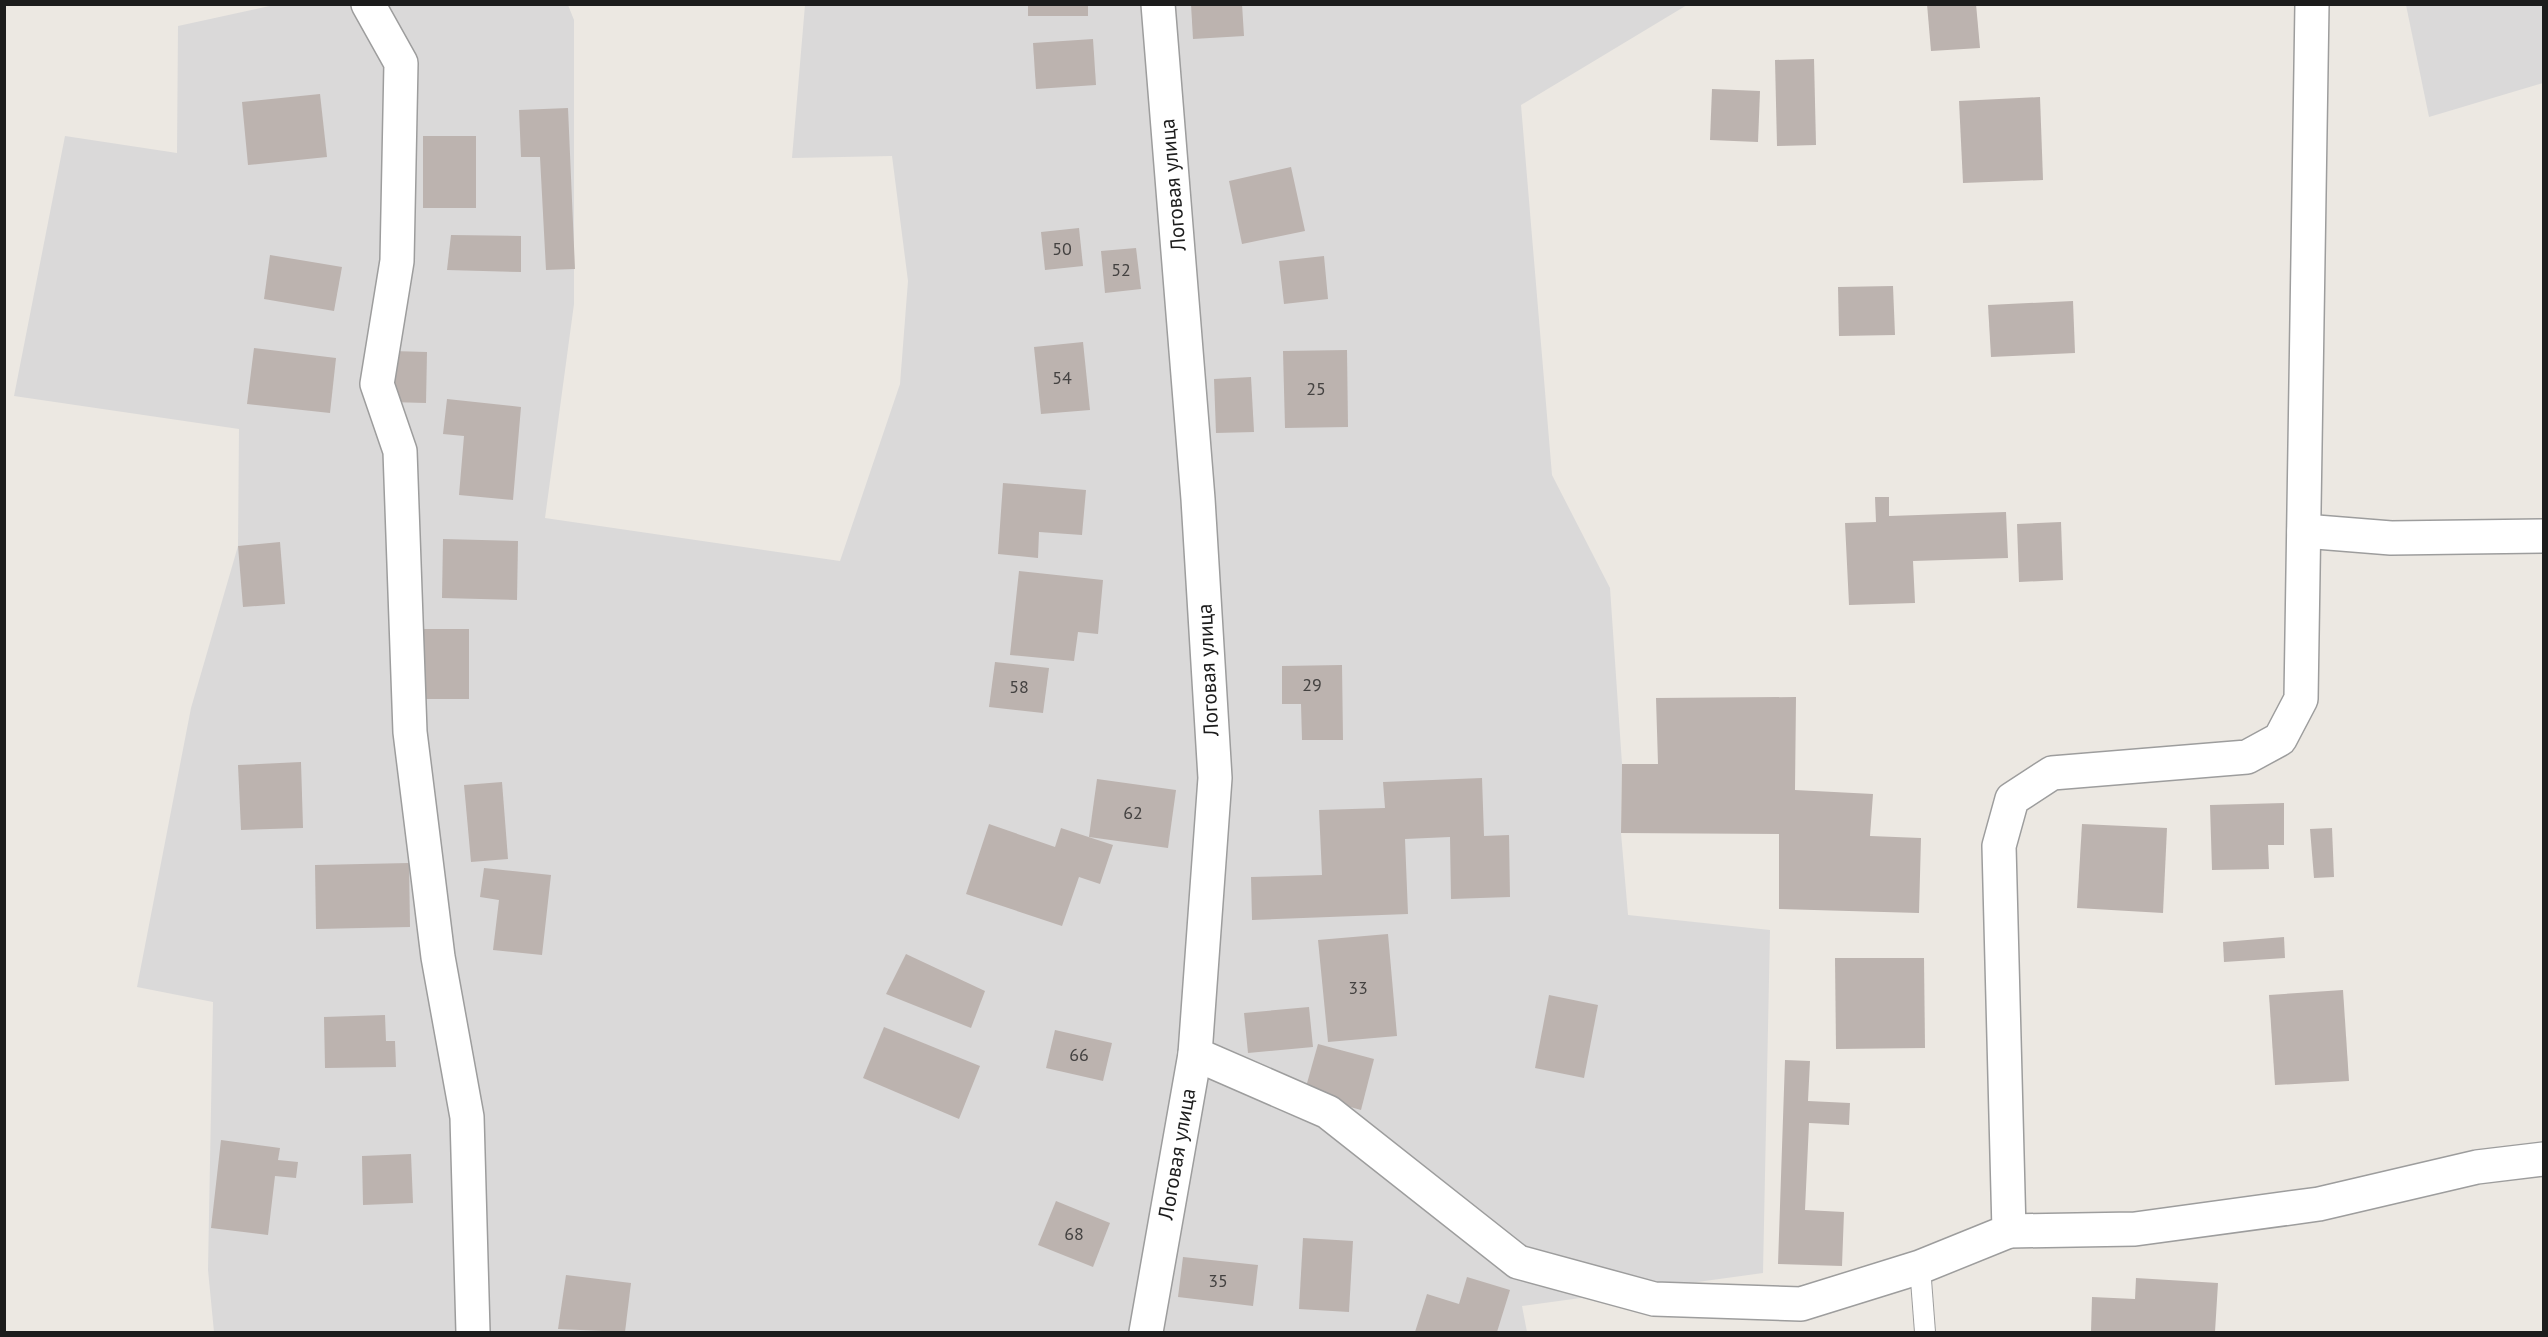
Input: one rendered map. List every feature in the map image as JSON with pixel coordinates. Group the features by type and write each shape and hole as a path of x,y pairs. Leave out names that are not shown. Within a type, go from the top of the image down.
{"street":[{"path":"368,4 401,63 397,261 377,384 400,451 410,732 438,957 467,1117 473,1332"},
{"name":"Логовая улица","path":"1146,1332 1195,1054 1215,778 1198,499 1158,4"},
{"path":"2008,1231 1999,846 2012,799 2052,772 2247,757 2280,739 2301,699 2312,4"},
{"path":"2304,531 2391,538 2544,536"},
{"path":"1195,1054 1328,1112 1518,1262 1654,1299 1801,1304 1920,1267 2008,1231 2147,1228 2319,1204 2477,1167 2544,1159"}],"lane":[{"path":"1920,1267 1925,1332"}],"shaded area":[{"path":"274,5 568,5 574,20 574,304 545,518 840,561 900,384 908,281 892,156 792,158 805,5 1687,5 1521,105 1552,475 1610,588 1622,764 1621,833 1628,915 1770,930 1763,1273 1522,1306 1527,1332 214,1332 208,1270 213,1002 137,987 191,708 238,546 239,429 14,396 65,136 177,153 178,26"},
{"path":"2406,5 2543,5 2543,83 2429,117"}],"building":[{"path":"1028,4 1088,4 1088,16 1028,16"},
{"path":"1191,4 1242,4 1244,36 1193,39"},
{"path":"1927,4 1976,4 1980,48 1931,51"},
{"path":"1093,39 1096,85 1036,89 1033,43"},
{"path":"1814,59 1816,145 1777,146 1775,60"},
{"path":"1712,89 1760,91 1758,142 1710,140"},
{"path":"320,94 327,157 248,165 242,102"},
{"path":"2040,97 2043,180 1963,183 1959,101"},
{"path":"568,108 575,269 546,270 540,157 521,157 519,110"},
{"path":"423,136 476,136 476,208 423,208"},
{"path":"1291,167 1305,231 1242,244 1229,181"},
{"path":"1079,228 1083,266 1045,270 1041,232"},
{"path":"451,235 521,236 521,272 447,270"},
{"path":"1136,248 1141,289 1105,293 1101,251"},
{"path":"270,255 342,267 334,311 264,299"},
{"path":"1324,256 1328,299 1284,304 1279,261"},
{"path":"1893,286 1895,335 1839,336 1838,287"},
{"path":"2073,301 2075,353 1991,357 1988,305"},
{"path":"1083,342 1090,410 1041,414 1034,347"},
{"path":"254,348 336,358 330,413 247,404"},
{"path":"1347,350 1348,427 1285,428 1283,351"},
{"path":"392,351 427,352 426,403 390,402"},
{"path":"1251,377 1254,432 1216,433 1214,379"},
{"path":"447,399 521,407 513,500 459,495 464,436 443,434"},
{"path":"1003,483 1086,490 1082,535 1039,532 1038,558 998,554"},
{"path":"1875,497 1889,497 1889,516 2006,512 2008,558 1913,561 1915,603 1849,605 1845,523 1876,522"},
{"path":"2061,522 2063,580 2019,582 2017,524"},
{"path":"443,539 518,541 517,600 442,598"},
{"path":"280,542 285,604 243,607 238,546"},
{"path":"1019,571 1103,580 1098,634 1078,632 1074,661 1010,655"},
{"path":"423,629 469,629 469,699 422,699"},
{"path":"995,662 1049,668 1043,713 989,707"},
{"path":"1342,665 1343,740 1302,740 1301,704 1282,704 1282,666"},
{"path":"1796,697 1795,790 1873,794 1870,836 1921,838 1919,913 1779,909 1779,834 1621,833 1622,764 1658,764 1656,698"},
{"path":"301,762 303,828 241,830 238,765"},
{"path":"1482,778 1484,836 1509,835 1510,897 1451,899 1450,837 1405,839 1408,914 1252,920 1251,877 1322,875 1319,810 1385,808 1383,782"},
{"path":"1097,779 1176,790 1168,848 1089,837"},
{"path":"502,782 508,859 471,862 464,785"},
{"path":"2284,803 2284,845 2268,845 2269,869 2212,870 2210,805"},
{"path":"989,824 1055,847 1061,828 1113,845 1100,884 1079,877 1062,926 966,894"},
{"path":"2082,824 2167,828 2163,913 2077,908"},
{"path":"2332,828 2334,877 2314,878 2310,829"},
{"path":"409,863 410,927 316,929 315,865"},
{"path":"484,868 551,875 542,955 493,950 499,900 480,897"},
{"path":"1388,934 1397,1036 1328,1042 1318,940"},
{"path":"2284,937 2285,958 2224,962 2223,942"},
{"path":"906,954 985,991 971,1028 886,994"},
{"path":"1835,958 1924,958 1925,1048 1836,1049"},
{"path":"2343,990 2349,1081 2275,1085 2269,995"},
{"path":"1549,995 1598,1005 1584,1078 1535,1068"},
{"path":"1309,1007 1313,1047 1248,1053 1244,1013"},
{"path":"385,1015 386,1041 395,1041 396,1067 325,1068 324,1017"},
{"path":"884,1027 980,1066 959,1119 863,1078"},
{"path":"1055,1030 1112,1043 1103,1081 1046,1068"},
{"path":"1318,1044 1374,1059 1361,1110 1304,1094"},
{"path":"1785,1060 1810,1061 1808,1101 1850,1103 1849,1125 1809,1123 1805,1210 1844,1212 1842,1266 1778,1264"},
{"path":"221,1140 280,1148 278,1160 298,1162 296,1178 275,1176 268,1235 211,1228"},
{"path":"411,1154 413,1203 363,1205 362,1156"},
{"path":"1056,1201 1110,1223 1093,1267 1038,1245"},
{"path":"1303,1238 1353,1241 1349,1312 1299,1309"},
{"path":"1183,1257 1258,1265 1253,1306 1178,1297"},
{"path":"566,1275 631,1283 625,1332 558,1329"},
{"path":"1467,1277 1510,1290 1497,1332 1415,1332 1427,1294 1459,1304"},
{"path":"2136,1278 2218,1283 2215,1332 2091,1332 2092,1297 2135,1299"}]}
